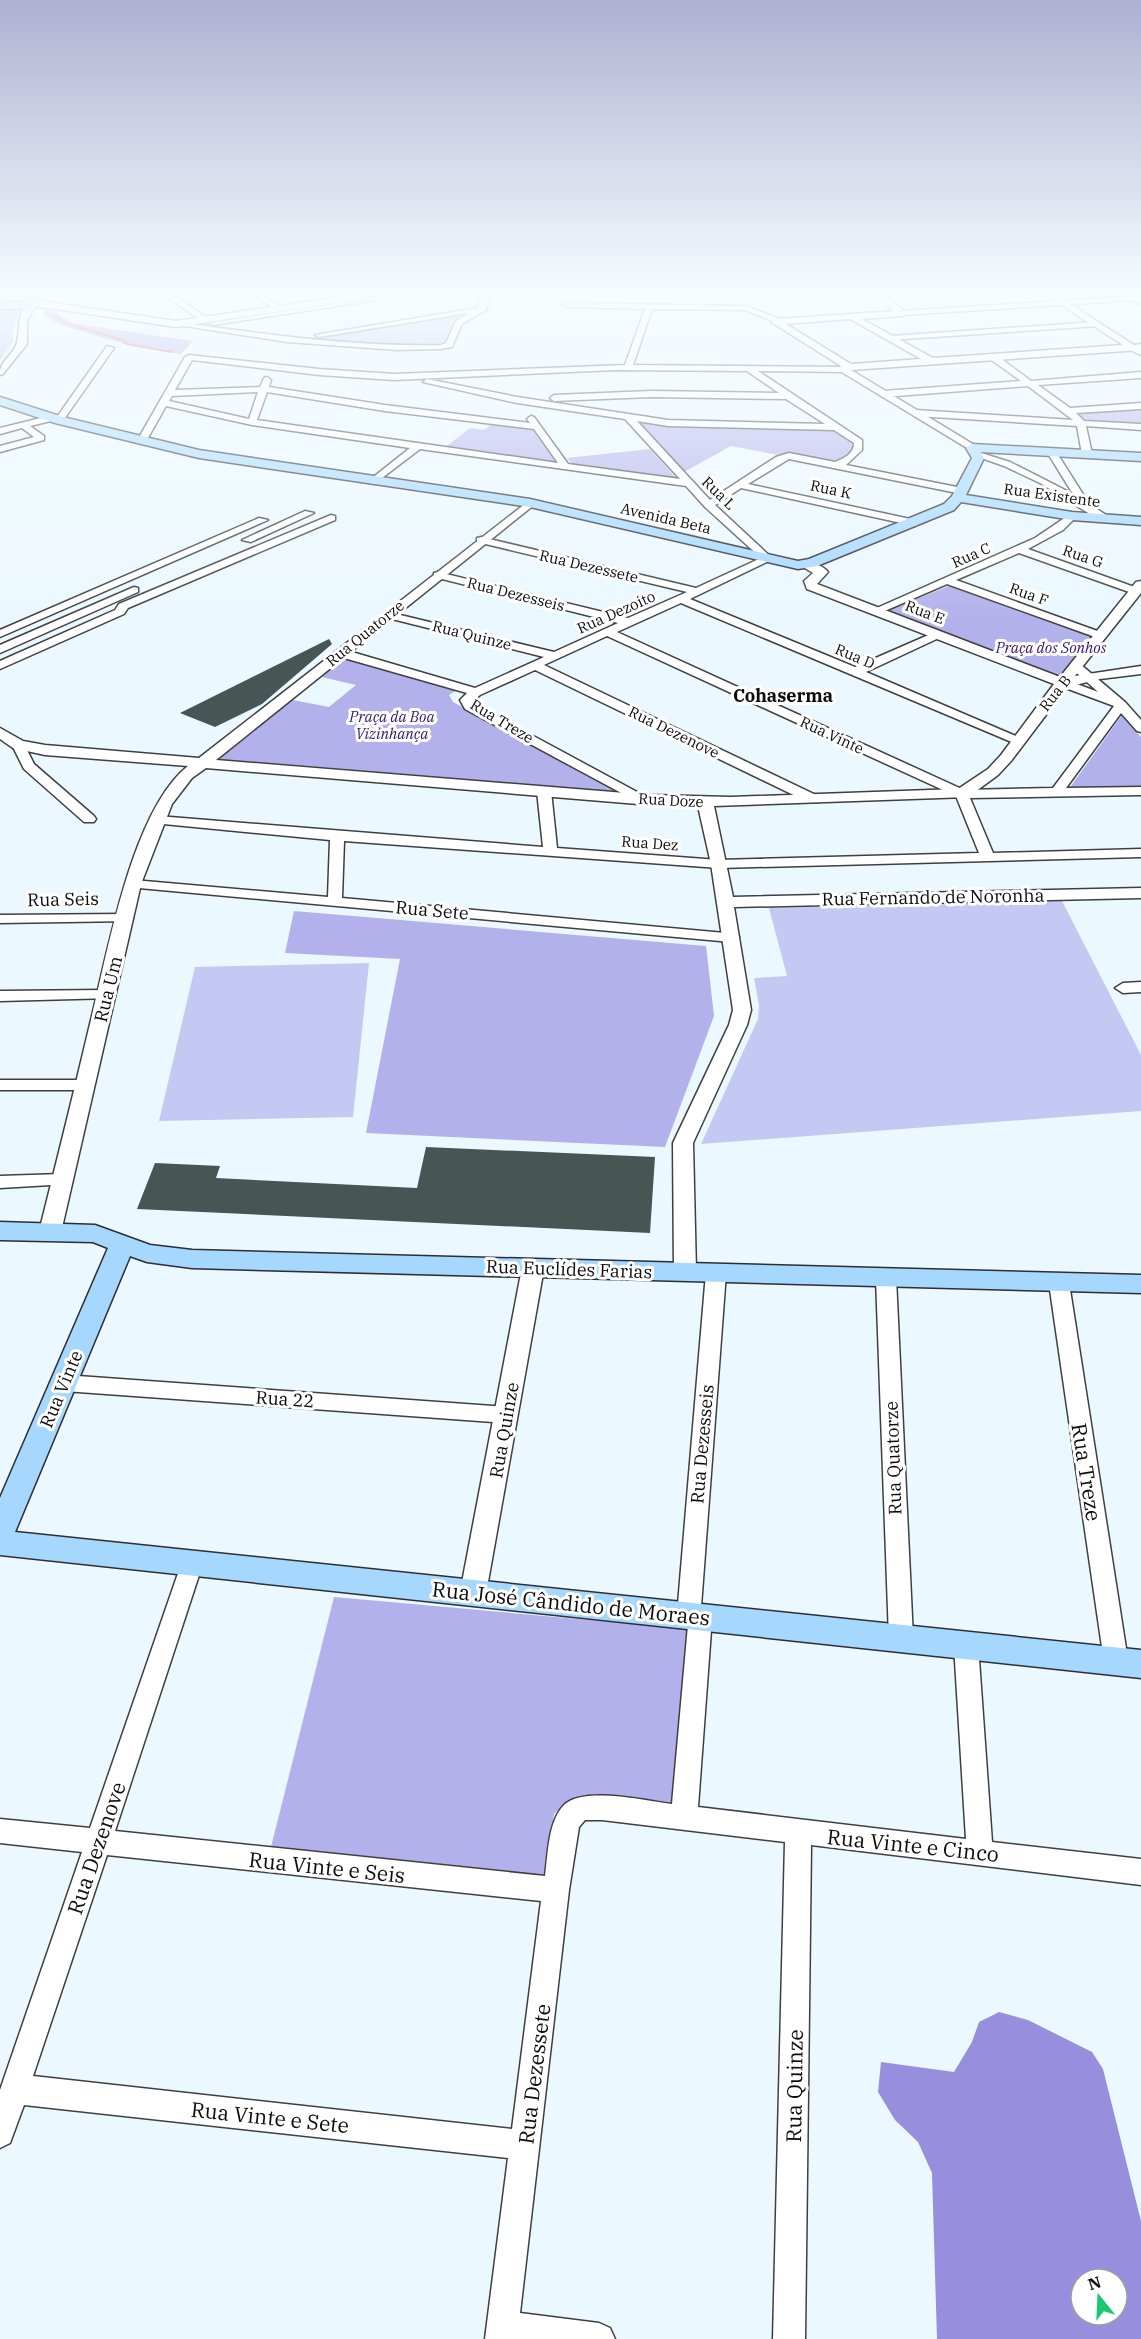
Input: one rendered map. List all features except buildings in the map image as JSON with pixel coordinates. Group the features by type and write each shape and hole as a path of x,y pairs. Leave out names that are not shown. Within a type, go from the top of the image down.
{"main road":[{"name":"Avenida Beta","path":"12,404 56,419 225,459 530,503 768,559 806,565"},
{"path":"806,565 943,511 960,495 975,452 1052,452 1141,457"},
{"name":"Rua Existente","path":"960,495 1072,516 1141,521"},
{"name":"Rua Euclídes Farias","path":"0,1231 95,1234 147,1252 192,1258 1141,1284"},
{"name":"Rua Vinte","path":"0,1533 122,1245"},
{"name":"Rua José Cândido de Moraes","path":"0,1543 1129,1663"}],"street":[{"path":"0,431 56,419 67,404"},
{"path":"142,441 164,404"},
{"path":"170,404 252,422 417,447 687,483"},
{"path":"252,422 258,404"},
{"path":"364,404 537,427"},
{"path":"519,404 565,466"},
{"path":"542,404 629,418 695,425 835,427"},
{"path":"800,404 859,442 860,446 856,454 836,466"},
{"path":"901,404 975,452 995,459 1083,502 1105,519"},
{"path":"1059,404 1081,423 1087,454"},
{"path":"1068,411 1141,406"},
{"path":"916,413 1141,427"},
{"name":"Rua L","path":"629,418 687,483 768,559"},
{"path":"0,449 41,438 24,426"},
{"path":"374,481 417,447"},
{"path":"1052,452 1083,502"},
{"path":"709,505 784,457 796,457 960,495"},
{"name":"Rua K","path":"741,485 915,523"},
{"name":"Rua Quatorze","path":"202,764 530,503"},
{"path":"0,633 292,508"},
{"path":"0,649 309,513"},
{"name":"Rua C","path":"876,611 1019,549 1059,528 1072,516"},
{"path":"0,665 120,612 123,606 331,518"},
{"name":"Rua Dezessete","path":"482,540 697,591"},
{"name":"Rua G","path":"1019,549 1139,588"},
{"name":"Rua Dezoito","path":"476,692 768,559"},
{"name":"Rua E","path":"806,565 822,572 810,581 812,586 1064,683"},
{"name":"Rua Dezesseis","path":"438,575 629,622"},
{"name":"Rua F","path":"949,580 1099,635"},
{"name":"Rua B","path":"962,794 993,772 1099,635 1139,588"},
{"name":"Rua D","path":"681,599 1019,740"},
{"name":"Rua Quinze","path":"388,615 555,656"},
{"name":"Rua Vinte","path":"607,632 962,794"},
{"path":"855,672 937,635"},
{"name":"Rua Treze","path":"341,653 476,692"},
{"name":"Rua Dezenove","path":"534,665 813,799"},
{"path":"1076,667 1121,705 1141,728"},
{"path":"1064,683 1088,676 1141,670"},
{"path":"1064,683 1121,705"},
{"name":"Rua Treze","path":"476,692 466,698 469,706 643,799"},
{"path":"1056,793 1121,705"},
{"path":"0,732 18,745 29,766 89,819"},
{"name":"Rua Doze","path":"18,745 45,750 202,764 705,803 962,794 1141,791"},
{"name":"Rua Um","path":"50,1232 134,884 164,804 175,788 202,764"},
{"path":"544,791 551,853"},
{"path":"962,794 988,857"},
{"path":"685,1272 683,1143 741,1018 719,864 705,803"},
{"name":"Rua Dez","path":"158,820 551,853 719,864 1141,853"},
{"path":"335,902 337,836"},
{"name":"Rua Sete","path":"134,884 731,936"},
{"name":"Rua Fernando de Noronha","path":"725,902 1141,893"},
{"name":"Rua Seis","path":"0,919 126,918"},
{"path":"1123,988 1141,987"},
{"path":"0,996 107,995"},
{"path":"0,1085 86,1084"},
{"path":"0,1182 63,1180"},
{"name":"Rua Quinze","path":"473,1593 533,1268"},
{"name":"Rua Dezesseis","path":"694,1616 716,1273"},
{"name":"Rua Quatorze","path":"886,1278 901,1638"},
{"name":"Rua Treze","path":"1059,1282 1129,1663"},
{"name":"Rua 22","path":"64,1383 507,1415"},
{"name":"Rua Dezenove","path":"0,2133 192,1563"},
{"path":"684,1817 694,1616"},
{"path":"966,1645 980,1852"},
{"name":"Rua Vinte e Cinco","path":"575,1813 598,1807 1141,1872"},
{"name":"Rua Dezessete","path":"502,2333 556,1890 567,1826 575,1813"},
{"name":"Rua Vinte e Seis","path":"0,1832 556,1890"},
{"name":"Rua Quinze","path":"789,2339 798,1832"},
{"name":"Rua Vinte e Sete","path":"15,2089 525,2145"},
{"path":"502,2333 599,2339"}],"green space":[{"path":"1137,408 1141,411 1141,426 1086,422 1074,413"},
{"path":"638,423 707,427 833,429 848,438 854,447 851,452 834,463 794,454 778,455 731,446 682,473"},
{"path":"492,424 533,429 558,463 443,449 470,428 484,430"},
{"path":"650,449 677,479 573,465 567,458"},
{"name":"Praça dos Sonhos","path":"951,585 1093,636 1059,677 885,612"},
{"name":"Praça da Boa Vizinhança","path":"345,658 457,690 449,695 453,702 621,792 212,762 293,700 329,707 356,685 322,677"},
{"path":"1122,715 1141,737 1141,788 1068,790"},
{"path":"294,911 706,946 714,1016 665,1147 366,1133 400,959 285,953"},
{"path":"334,1597 689,1629 677,1805 580,1796 568,1801 554,1814 546,1880 270,1851"}],"shaded area":[{"path":"1062,901 1141,1055 1141,1111 701,1144 758,1019 759,1005 754,978 787,976 769,908"},
{"path":"369,963 353,1117 159,1121 195,967"},
{"path":"999,2012 1028,2020 1092,2052 1103,2069 1141,2221 1141,2339 937,2339 932,2173 918,2142 895,2120 878,2092 881,2062 954,2072 972,2042 979,2022"}],"district":[{"name":"Cohaserma","path":"783,695"}]}
